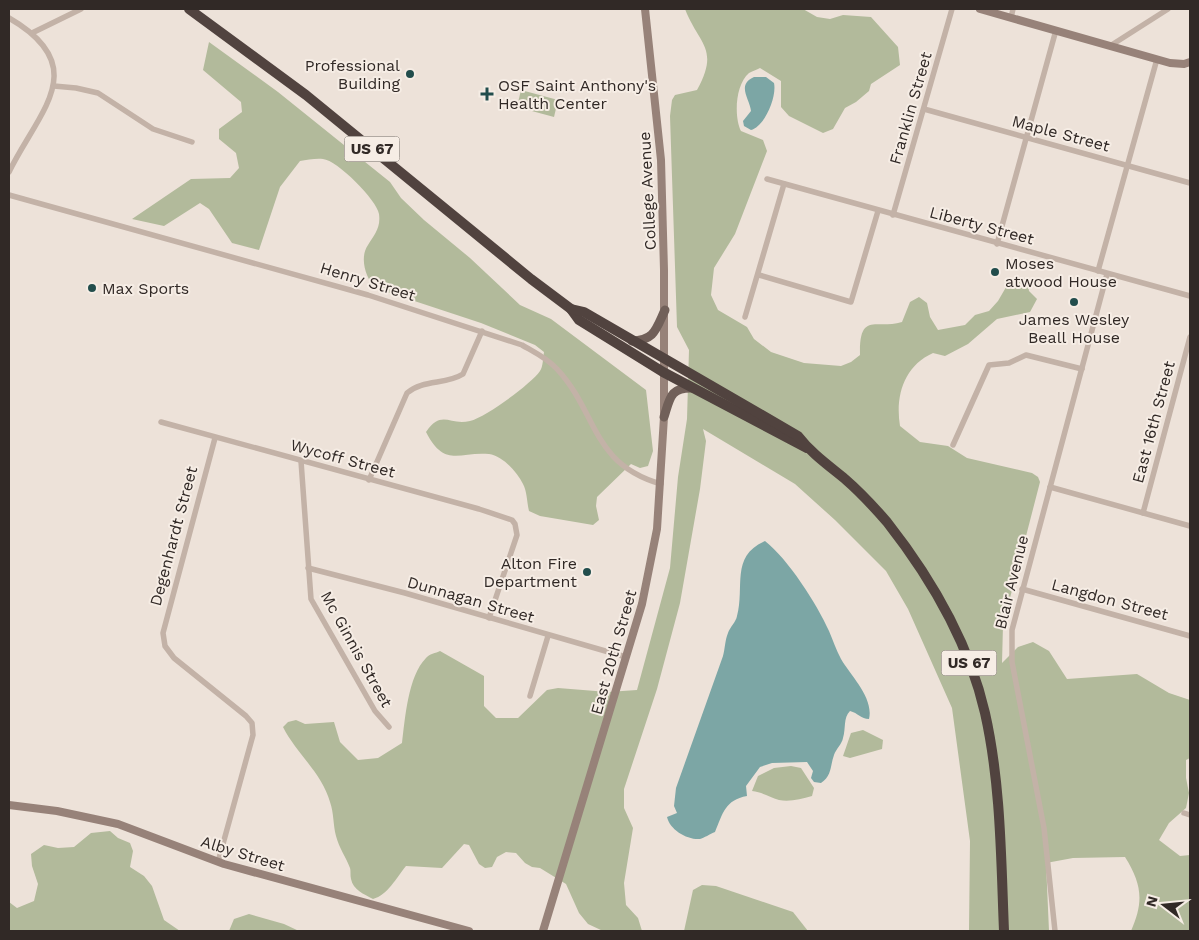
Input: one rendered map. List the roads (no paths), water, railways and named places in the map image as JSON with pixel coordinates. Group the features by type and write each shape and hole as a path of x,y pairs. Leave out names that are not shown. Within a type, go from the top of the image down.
{"highway":[{"name":"US 67","path":"189,9 306,95 524,274 571,309 579,320 663,372 808,448"},
{"name":"US 67","path":"571,309 584,312 798,436 808,448 856,489 906,546 935,592 965,652 978,686 990,738 999,834 1004,931"}],"main road":[{"path":"632,341 647,339 653,335 665,310"},
{"path":"664,417 673,392 679,388 695,388"}],"street":[{"path":"32,33 81,9"},
{"name":"College Avenue","path":"645,9 661,160 665,310 663,372"},
{"name":"Franklin Street","path":"893,215 952,9"},
{"path":"980,9 1157,60 1188,64"},
{"path":"1011,18 1013,9"},
{"path":"1110,46 1168,9"},
{"path":"9,18 32,33 48,53 54,86 50,100 9,172"},
{"path":"997,244 1056,30"},
{"path":"1098,271 1157,60"},
{"path":"54,86 98,93 152,129 192,142"},
{"name":"Maple Street","path":"924,109 1190,183"},
{"name":"Liberty Street","path":"767,179 1190,296"},
{"path":"745,317 784,184"},
{"name":"Henry Street","path":"9,194 246,259 522,345 551,363 565,379 609,453 639,476 661,484"},
{"path":"758,275 852,302 878,211"},
{"name":"Blair Avenue","path":"1055,931 1044,828 1012,662 1012,630 1107,274"},
{"path":"369,480 407,393 417,387 463,374 482,331"},
{"name":"East 16th Street","path":"1143,513 1190,337"},
{"path":"953,445 989,365 1009,363 1026,355 1082,369"},
{"name":"East 20th Street","path":"543,931 648,578 657,529 661,484 664,417 663,372"},
{"name":"Wycoff Street","path":"161,422 507,518 516,524 517,535 489,618"},
{"name":"Degenhardt Street","path":"215,438 165,622 164,643 170,653 180,663 249,719 253,735 218,862"},
{"name":"Mc Ginnis Street","path":"301,461 309,591 314,606 375,711 389,727"},
{"path":"1050,487 1190,526"},
{"name":"Dunnagan Street","path":"308,568 626,657"},
{"name":"Langdon Street","path":"1022,589 1190,636"},
{"path":"530,696 548,636"},
{"name":"Alby Street","path":"9,805 57,811 118,824 218,862 469,931"}],"water":[{"path":"754,77 766,77 774,83 774,96 769,110 761,123 751,130 744,126 743,121 751,111 745,93 746,84"},
{"path":"765,541 792,570 817,608 841,659 865,695 870,711 869,719 850,711 842,740 834,755 829,774 821,783 814,782 811,778 813,771 807,762 772,763 760,767 746,786 747,796 729,804 715,832 700,839 690,838 675,830 667,817 677,813 674,806 676,788 723,656 727,636 736,618 743,564 747,555 754,547"}],"place":[{"name":"Professional Building","path":"410,74"},
{"name":"OSF Saint Anthony's Health Center","path":"487,94"},
{"name":"Moses atwood House","path":"995,272"},
{"name":"Max Sports","path":"92,288"},
{"name":"James Wesley Beall House","path":"1074,302"},
{"name":"Alton Fire Department","path":"587,572"}]}
